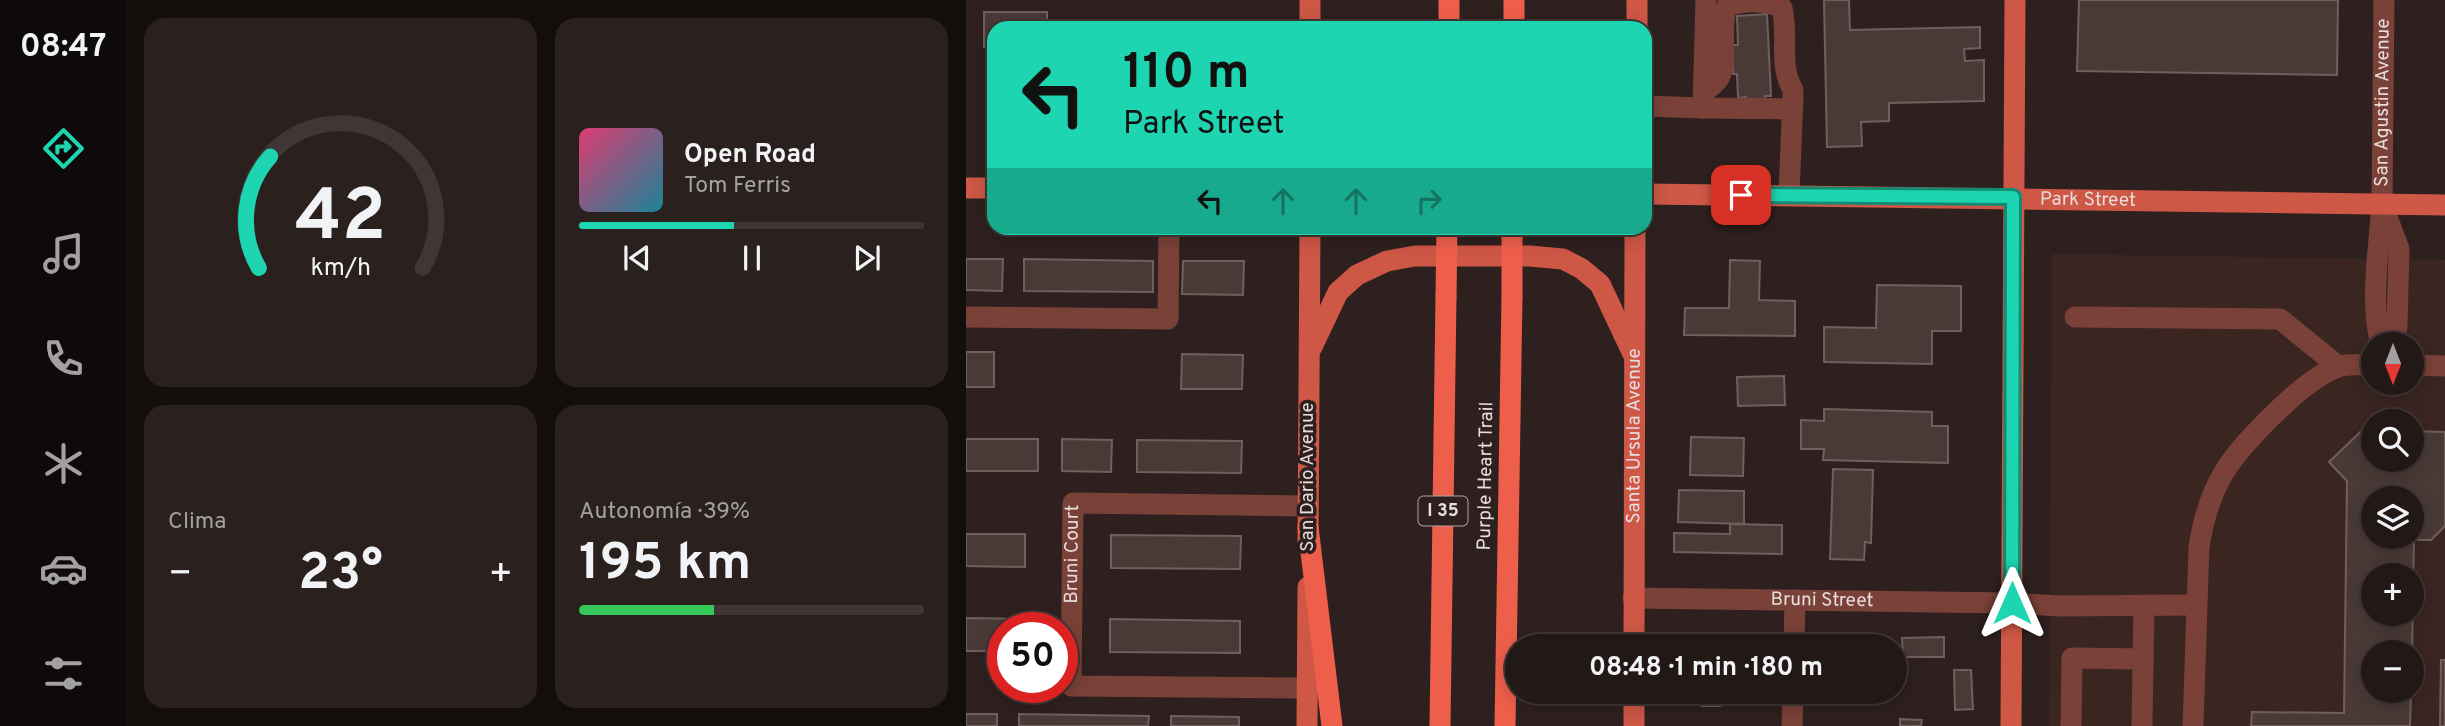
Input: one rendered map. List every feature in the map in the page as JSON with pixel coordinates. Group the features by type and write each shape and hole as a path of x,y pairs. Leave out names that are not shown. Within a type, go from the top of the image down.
{"highway":[{"path":"1449,0 1449,21"},
{"path":"1514,0 1514,21"},
{"name":"I 35","path":"1440,726 1447,235"},
{"name":"Purple Heart Trail","path":"1505,726 1512,235"},
{"path":"1308,516 1332,726"}],"main road":[{"path":"1310,0 1310,21"},
{"path":"1637,0 1637,21"},
{"path":"2011,726 2015,0"},
{"path":"966,188 987,188"},
{"name":"Park Street","path":"1652,194 2445,205"},
{"name":"San Dario Avenue","path":"1307,726 1310,235"},
{"name":"Santa Ursula Avenue","path":"1634,634 1635,235"},
{"path":"1309,353 1338,292 1357,275 1387,261 1415,256 1530,256 1563,259 1583,269 1600,284 1633,354"},
{"path":"1634,704 1634,726"}],"street":[{"path":"1703,100 1706,0"},
{"path":"1789,195 1796,0"},
{"name":"San Agustin Avenue","path":"2377,332 2384,0"},
{"path":"1703,100 1721,75 1723,20 1727,6 1736,3 1772,3 1782,8 1785,18 1785,76 1792,99"},
{"path":"1652,105 1703,100 1792,99"},
{"path":"2382,204 2399,248 2396,332"},
{"path":"966,317 1168,319 1169,235"},
{"path":"2075,317 2280,318 2338,366"},
{"path":"2193,726 2199,547 2203,519 2213,490 2226,465 2248,439 2298,391 2338,366 2361,365"},
{"path":"2424,365 2445,366"},
{"name":"Bruni Court","path":"1308,516 1073,503 1071,686 1308,688"},
{"name":"Bruni Street","path":"1633,598 2012,603 2059,606 2196,605"},
{"path":"1794,634 1795,600"},
{"path":"2142,726 2144,605"},
{"path":"2071,726 2072,658 2143,659"},
{"path":"1775,726 1792,726 1793,704"}],"shaded area":[{"path":"2052,254 2445,260 2445,726 2049,726"}],"building":[{"path":"1824,0 1849,0 1850,30 1980,27 1980,48 1964,49 1965,61 1984,60 1984,101 1889,103 1889,121 1861,122 1862,146 1827,147"},
{"path":"2079,0 2338,0 2337,75 2077,71"},
{"path":"984,12 1047,12 1047,21 987,21 987,47 984,47"},
{"path":"1767,14 1771,96 1765,96 1765,99 1738,98 1737,74 1733,74 1732,45 1738,45 1737,16"},
{"path":"966,259 1003,259 1002,291 966,290"},
{"path":"1024,259 1153,261 1153,292 1024,291"},
{"path":"1730,260 1760,261 1759,300 1795,301 1795,336 1684,335 1685,308 1729,308"},
{"path":"1183,261 1244,261 1243,295 1182,294"},
{"path":"1877,285 1961,286 1961,331 1932,331 1932,364 1824,362 1824,327 1876,328"},
{"path":"966,352 994,352 994,387 966,387"},
{"path":"1182,354 1243,355 1242,389 1181,389"},
{"path":"1784,376 1785,405 1738,406 1737,377"},
{"path":"1824,409 1932,412 1932,426 1948,426 1948,463 1823,460 1824,449 1801,449 1801,420 1824,421"},
{"path":"2361,431 2361,472 2424,472 2424,431 2445,432 2445,526 2431,540 2424,540 2424,486 2361,486 2361,549 2414,549 2414,563 2361,563 2361,626 2412,626 2412,640 2361,640 2361,703 2411,703 2410,726 2251,726 2252,712 2344,713 2347,481 2329,462"},
{"path":"1691,437 1744,438 1743,476 1690,475"},
{"path":"966,439 1038,439 1038,471 966,471"},
{"path":"1062,439 1112,440 1111,472 1062,471"},
{"path":"1137,440 1242,441 1241,473 1137,472"},
{"path":"1833,469 1873,470 1871,543 1865,542 1864,560 1830,559"},
{"path":"1679,490 1744,491 1744,524 1678,522"},
{"path":"1730,524 1782,525 1782,554 1674,552 1674,533 1730,534"},
{"path":"966,534 1025,534 1025,567 966,566"},
{"path":"1111,535 1241,536 1240,569 1111,568"},
{"path":"966,618 987,618 987,651 966,651"},
{"path":"1110,619 1240,621 1240,653 1110,652"},
{"path":"1944,637 1944,657 1907,657 1907,638"},
{"path":"2441,660 2445,660 2445,726 2440,726"},
{"path":"1954,670 1971,670 1973,709 1955,710"},
{"path":"1702,704 1720,704 1720,706"},
{"path":"966,714 997,714 997,726 966,726"},
{"path":"1019,714 1149,716 1148,726 1019,726"},
{"path":"1171,716 1239,717 1239,726 1171,726"},
{"path":"1900,719 1922,720 1921,726 1900,726"}],"route":[{"path":"1741,195 2013,197 2012,603"}]}
